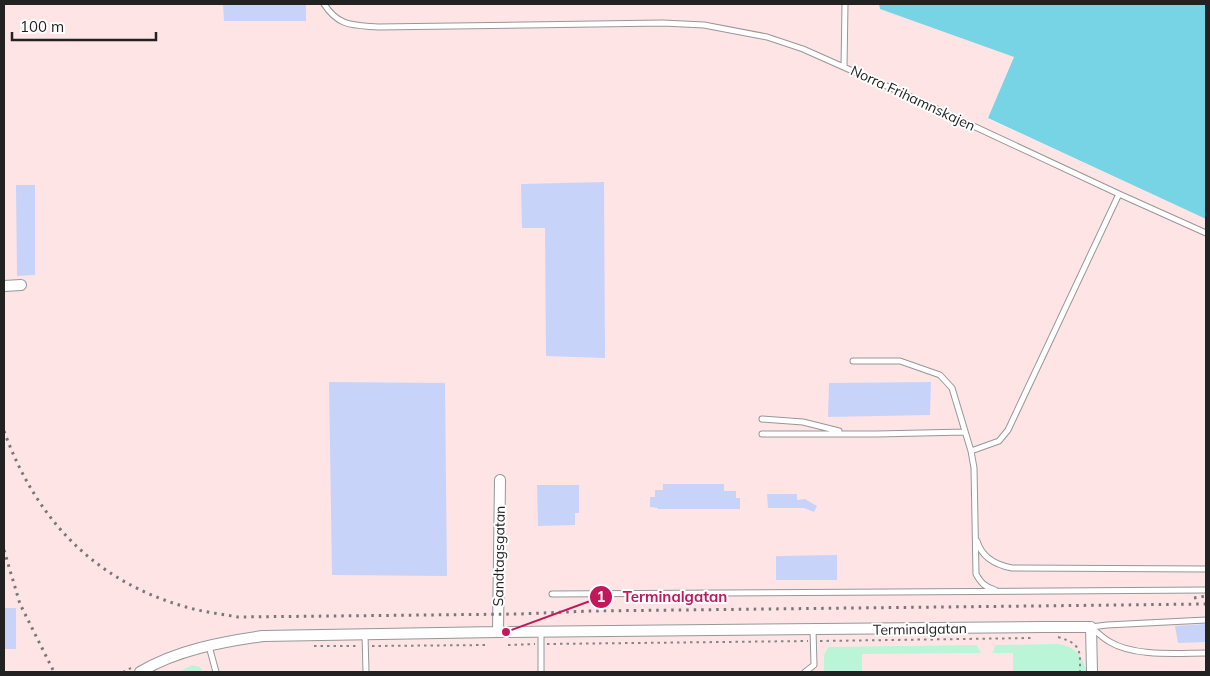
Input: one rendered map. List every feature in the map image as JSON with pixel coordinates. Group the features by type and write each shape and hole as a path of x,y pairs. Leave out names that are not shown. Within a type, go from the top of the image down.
{"street":[{"path":"4,286 21,285"},
{"name":"Sandtagsgatan","path":"498,632 500,480"},
{"path":"1091,628 1092,672"},
{"name":"Terminalgatan","path":"140,672 184,652 229,641 263,636 498,632 813,635 1091,628"}],"lane":[{"path":"324,4 331,15 348,24 378,27 664,23 704,25 767,37 803,49 844,67"},
{"name":"Norra Frihamnskajen","path":"845,4 844,67 1206,233"},
{"path":"971,451 999,441 1008,430 1119,194"},
{"path":"853,361 900,361 940,375 952,388 971,451 974,468 976,574 980,582 986,587 997,591"},
{"path":"762,419 803,422 832,431 877,434"},
{"path":"762,434 965,432"},
{"path":"976,536 979,546 987,557 997,565 1012,568 1206,569"},
{"path":"552,594 1206,590"},
{"path":"1091,628 1107,625 1206,620"},
{"path":"1091,628 1110,642 1133,650 1154,653 1206,653"},
{"path":"541,632 541,672"},
{"path":"365,635 366,672"},
{"path":"805,672 814,665 813,635"},
{"path":"209,646 216,672"}],"path":[{"path":"508,644 813,635 1032,638"},
{"path":"1059,637 1075,644 1080,650 1080,672"},
{"path":"310,646 487,645"}],"shaded area":[{"path":"4,4 879,4 880,9 1014,57 988,119 1206,219 1206,672 4,672"}],"green space":[{"path":"1058,644 1069,647 1078,653 1086,672 1013,672 1013,653 993,653 995,645"},
{"path":"977,645 981,653 862,654 862,672 824,672 824,655 828,647"},
{"path":"192,665 200,667 203,672 179,672"}],"water":[{"path":"879,4 1206,4 1206,219 988,118 1014,57 880,9"}],"building":[{"path":"223,4 306,4 306,21 224,21"},
{"path":"604,182 605,358 546,356 545,228 522,228 521,184"},
{"path":"16,185 35,185 35,275 17,276"},
{"path":"329,382 445,383 447,576 332,575"},
{"path":"931,382 930,415 828,417 829,383"},
{"path":"663,484 724,484 724,491 736,491 736,498 740,498 740,509 658,509 650,507 650,497 655,497 655,490 663,490"},
{"path":"537,485 579,485 579,513 575,513 575,525 538,526"},
{"path":"767,494 797,494 797,500 805,499 817,506 814,512 804,508 768,508"},
{"path":"837,555 837,580 776,580 776,556"},
{"path":"4,608 16,608 16,649 4,649"},
{"path":"1206,624 1206,642 1178,643 1175,626"}],"railway":[{"path":"4,431 17,463 51,519 96,563 123,581 153,596 192,609 238,617 1206,604"},
{"path":"4,550 20,604 54,672"},
{"path":"1194,598 1206,596"}],"place":[{"name":"Terminalgatan","path":"506,632"}]}
